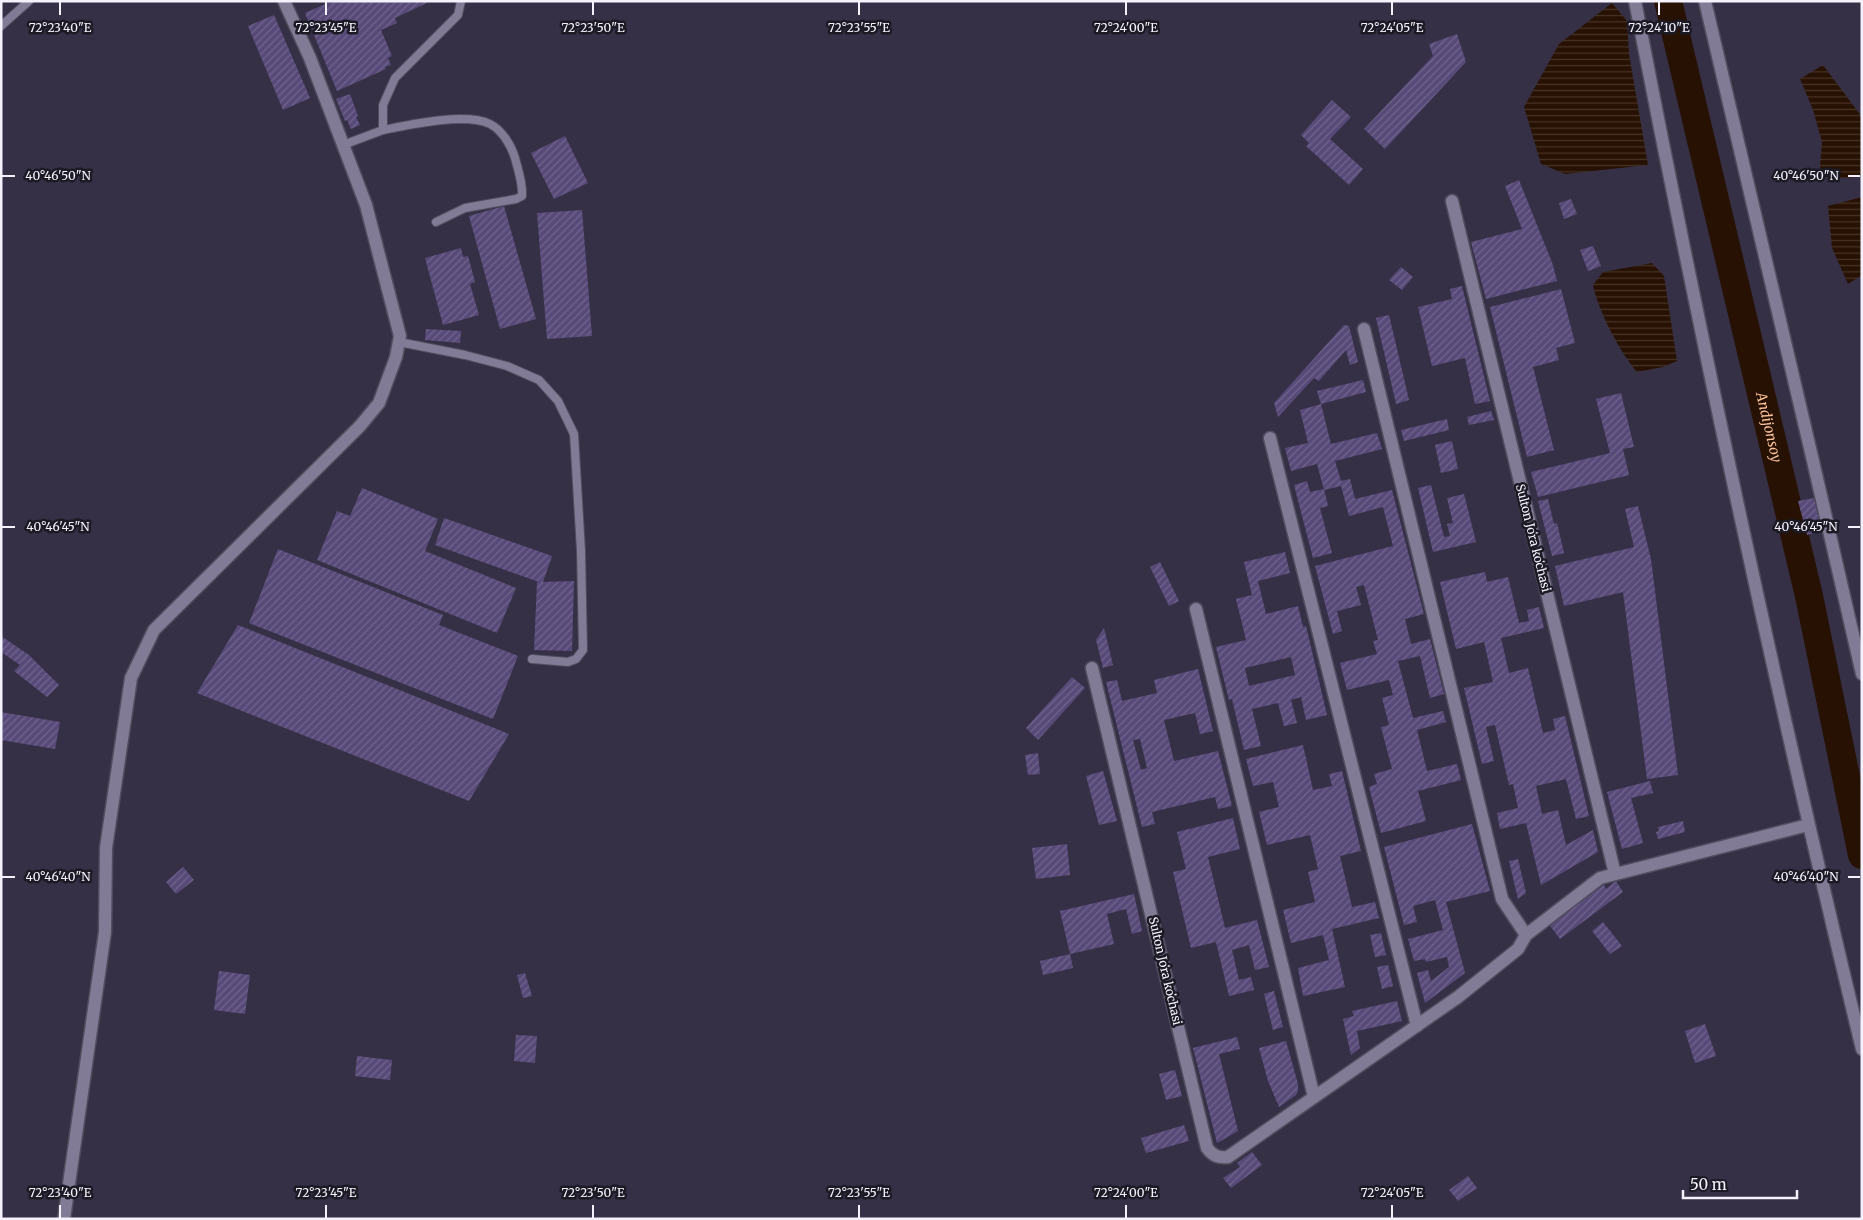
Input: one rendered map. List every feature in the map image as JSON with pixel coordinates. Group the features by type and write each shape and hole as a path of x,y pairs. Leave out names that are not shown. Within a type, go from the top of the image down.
{"street":[{"path":"64,1219 105,932 106,848 131,678 154,630 360,426 373,410 379,402 396,357 399,342 400,336 366,205 310,58 284,1"},
{"path":"1635,1 1726,448 1808,826 1862,1049"},
{"path":"1705,1 1862,674"},
{"name":"Sulton Joʻra koʻchasi","path":"1452,201 1615,874"},
{"path":"1364,329 1502,899 1526,936"},
{"path":"1270,438 1417,1026"},
{"path":"1196,609 1314,1097"},
{"name":"Sulton Joʻra koʻchasi","path":"1092,668 1207,1148 1212,1155 1220,1158 1228,1157 1458,997 1518,949 1526,936 1600,878 1808,826"}],"lane":[{"path":"1,26 29,1"},
{"path":"382,130 383,105 395,78 458,15 460,1"},
{"path":"343,145 382,130 453,120 479,121 490,124 501,133 512,151 519,171 522,196 516,199 465,208 436,222"},
{"path":"399,342 465,355 507,366 539,380 558,401 569,421 574,434 576,463 581,551 583,650 576,659 568,662 532,659"}],"shaded area":[{"path":"1612,3 1627,21 1629,54 1648,165 1565,174 1541,164 1524,107 1559,44"},
{"path":"1823,65 1862,117 1862,176 1849,178 1826,177 1820,167 1822,142 1813,110 1800,79"},
{"path":"1862,197 1862,275 1848,284 1832,248 1828,206"},
{"path":"1652,263 1664,276 1677,361 1663,367 1637,372 1610,331 1593,285 1603,272"}],"building":[{"path":"332,1 431,1 395,18 397,23 381,30 392,56 388,58 391,65 337,91 305,13"},
{"path":"274,15 310,98 283,110 248,26"},
{"path":"1457,34 1466,62 1385,149 1364,129 1433,56 1429,44"},
{"path":"350,94 360,125 351,129 347,120 345,121 336,99"},
{"path":"1332,100 1351,117 1330,139 1363,169 1349,185 1306,146 1309,143 1301,135"},
{"path":"565,136 588,183 554,199 531,153"},
{"path":"1519,180 1553,265 1557,281 1486,299 1471,242 1522,229 1505,186"},
{"path":"1571,199 1577,214 1564,219 1559,203"},
{"path":"504,206 536,319 500,329 469,216"},
{"path":"582,210 592,336 547,339 537,213"},
{"path":"1593,246 1601,266 1588,271 1580,250"},
{"path":"461,248 463,257 468,256 475,282 470,284 479,315 443,325 425,258"},
{"path":"1401,267 1413,277 1402,290 1389,280"},
{"path":"1462,286 1490,401 1475,404 1465,358 1432,366 1418,307 1452,299 1450,289"},
{"path":"1561,289 1575,343 1556,348 1559,360 1533,367 1554,450 1527,457 1490,307"},
{"path":"1389,315 1409,400 1396,404 1376,318"},
{"path":"1344,325 1349,326 1358,362 1350,365 1346,350 1319,381 1314,378 1278,417 1274,403"},
{"path":"426,329 461,331 460,343 425,340"},
{"path":"1363,380 1366,392 1321,404 1317,391"},
{"path":"1621,393 1634,447 1623,449 1629,475 1538,497 1531,472 1610,453 1596,399"},
{"path":"1321,404 1331,444 1377,433 1382,449 1335,461 1341,481 1350,479 1355,499 1392,490 1424,614 1405,619 1411,644 1430,639 1444,694 1430,698 1420,656 1398,661 1413,718 1443,711 1446,722 1417,730 1427,771 1457,764 1461,780 1418,791 1426,821 1381,833 1369,787 1377,784 1374,774 1392,769 1381,727 1389,725 1382,698 1393,695 1389,680 1347,690 1340,663 1377,654 1373,641 1378,640 1364,585 1356,587 1361,605 1337,611 1342,631 1333,634 1315,566 1393,546 1383,507 1349,516 1341,486 1324,490 1317,464 1291,471 1285,448 1308,443 1300,410"},
{"path":"1491,411 1494,420 1469,425 1467,417"},
{"path":"1447,419 1449,430 1404,441 1401,430"},
{"path":"1452,441 1458,469 1441,473 1435,445"},
{"path":"1307,481 1310,492 1324,489 1328,506 1320,508 1332,553 1313,558 1294,485"},
{"path":"1431,485 1444,537 1450,536 1447,524 1453,523 1447,498 1464,494 1476,542 1433,552 1418,488"},
{"path":"362,488 438,519 425,551 516,588 497,633 317,560 337,511 350,516"},
{"path":"1814,498 1822,531 1807,535 1798,501"},
{"path":"1548,499 1554,524 1557,523 1564,553 1552,556 1538,501"},
{"path":"1638,506 1651,559 1678,775 1647,779 1623,592 1564,606 1555,566 1634,547 1625,509"},
{"path":"444,518 552,556 543,582 574,581 572,651 534,650 537,582 539,582 435,545"},
{"path":"278,549 443,615 439,625 518,656 493,719 249,623"},
{"path":"1285,552 1290,573 1258,581 1266,614 1298,606 1303,627 1306,626 1327,715 1306,720 1301,697 1291,700 1297,723 1284,726 1278,703 1252,709 1261,746 1244,750 1232,699 1229,700 1216,647 1246,640 1236,599 1252,595 1244,562","holes":["1291,657 1295,675 1249,686 1245,668"]},
{"path":"1160,562 1179,601 1169,606 1150,567"},
{"path":"1485,572 1487,582 1508,577 1519,623 1529,621 1527,610 1539,607 1544,628 1501,638 1509,673 1528,668 1543,733 1555,730 1553,719 1565,716 1589,816 1576,819 1566,779 1536,786 1542,814 1558,810 1566,845 1593,830 1598,852 1541,885 1526,823 1500,829 1497,813 1518,808 1513,784 1509,785 1495,725 1486,727 1494,761 1482,764 1464,688 1493,682 1484,642 1456,649 1440,582"},
{"path":"238,625 509,734 469,801 197,693"},
{"path":"1104,628 1113,665 1103,668 1096,640"},
{"path":"1,636 29,655 59,685 47,697 14,671 20,665 1,652"},
{"path":"1198,669 1213,731 1200,734 1195,713 1164,720 1174,761 1218,751 1232,806 1218,809 1215,797 1152,812 1155,824 1142,827 1106,682 1117,680 1122,701 1157,693 1154,680","holes":["1140,739 1147,768 1141,770 1133,740"]},
{"path":"1072,677 1085,688 1038,740 1026,728"},
{"path":"1,712 60,722 55,749 1,740"},
{"path":"1303,745 1313,790 1332,786 1329,774 1342,771 1361,851 1340,856 1352,907 1375,902 1379,918 1332,929 1345,987 1303,996 1298,968 1329,960 1323,935 1291,943 1283,910 1315,902 1308,872 1318,869 1310,835 1267,845 1259,812 1279,807 1273,782 1253,786 1246,759"},
{"path":"1038,753 1040,774 1028,775 1025,755"},
{"path":"1103,771 1117,821 1099,825 1086,776"},
{"path":"1650,781 1653,793 1631,798 1643,843 1622,849 1607,792"},
{"path":"1233,818 1240,849 1208,857 1225,928 1257,920 1269,967 1255,970 1249,945 1232,950 1239,980 1251,977 1254,990 1229,996 1216,942 1191,948 1173,872 1186,869 1177,832"},
{"path":"1683,821 1685,832 1658,839 1656,832 1659,831 1658,827"},
{"path":"1472,824 1490,891 1446,902 1465,973 1425,1003 1417,973 1428,970 1431,981 1449,967 1447,957 1426,962 1425,959 1414,961 1408,939 1443,930 1435,900 1413,906 1417,922 1404,925 1384,847"},
{"path":"1067,844 1070,875 1036,879 1032,848"},
{"path":"1518,859 1526,893 1518,899 1509,861"},
{"path":"183,867 194,880 176,894 166,882"},
{"path":"1616,881 1623,892 1560,939 1548,923 1594,889 1595,891 1604,885 1606,889"},
{"path":"1134,894 1142,931 1132,934 1126,909 1107,914 1114,944 1070,954 1060,911"},
{"path":"1603,922 1622,946 1610,954 1592,931"},
{"path":"1381,933 1386,955 1375,957 1370,935"},
{"path":"1070,954 1073,968 1043,975 1040,961"},
{"path":"1388,965 1393,986 1382,989 1377,967"},
{"path":"219,971 250,975 245,1014 214,1010"},
{"path":"525,973 532,996 523,998 517,975"},
{"path":"1274,991 1283,1027 1273,1030 1264,994"},
{"path":"1397,1001 1402,1021 1357,1031 1360,1048 1351,1055 1343,1019 1354,1016 1352,1011"},
{"path":"1705,1024 1716,1056 1695,1063 1685,1031"},
{"path":"516,1035 537,1036 535,1063 514,1061"},
{"path":"1237,1037 1240,1049 1219,1054 1238,1131 1217,1143 1193,1048"},
{"path":"1286,1041 1298,1084 1298,1091 1296,1095 1279,1107 1268,1081 1259,1048"},
{"path":"357,1056 392,1060 390,1080 355,1076"},
{"path":"1175,1070 1182,1096 1166,1100 1159,1074"},
{"path":"1184,1125 1189,1141 1146,1153 1141,1138"},
{"path":"1252,1152 1262,1165 1231,1188 1223,1178 1240,1167 1237,1163"},
{"path":"1468,1176 1477,1188 1458,1201 1449,1190"}],"waterway":[{"name":"Andijonsoy","path":"1668,1 1809,596 1862,855"}]}
